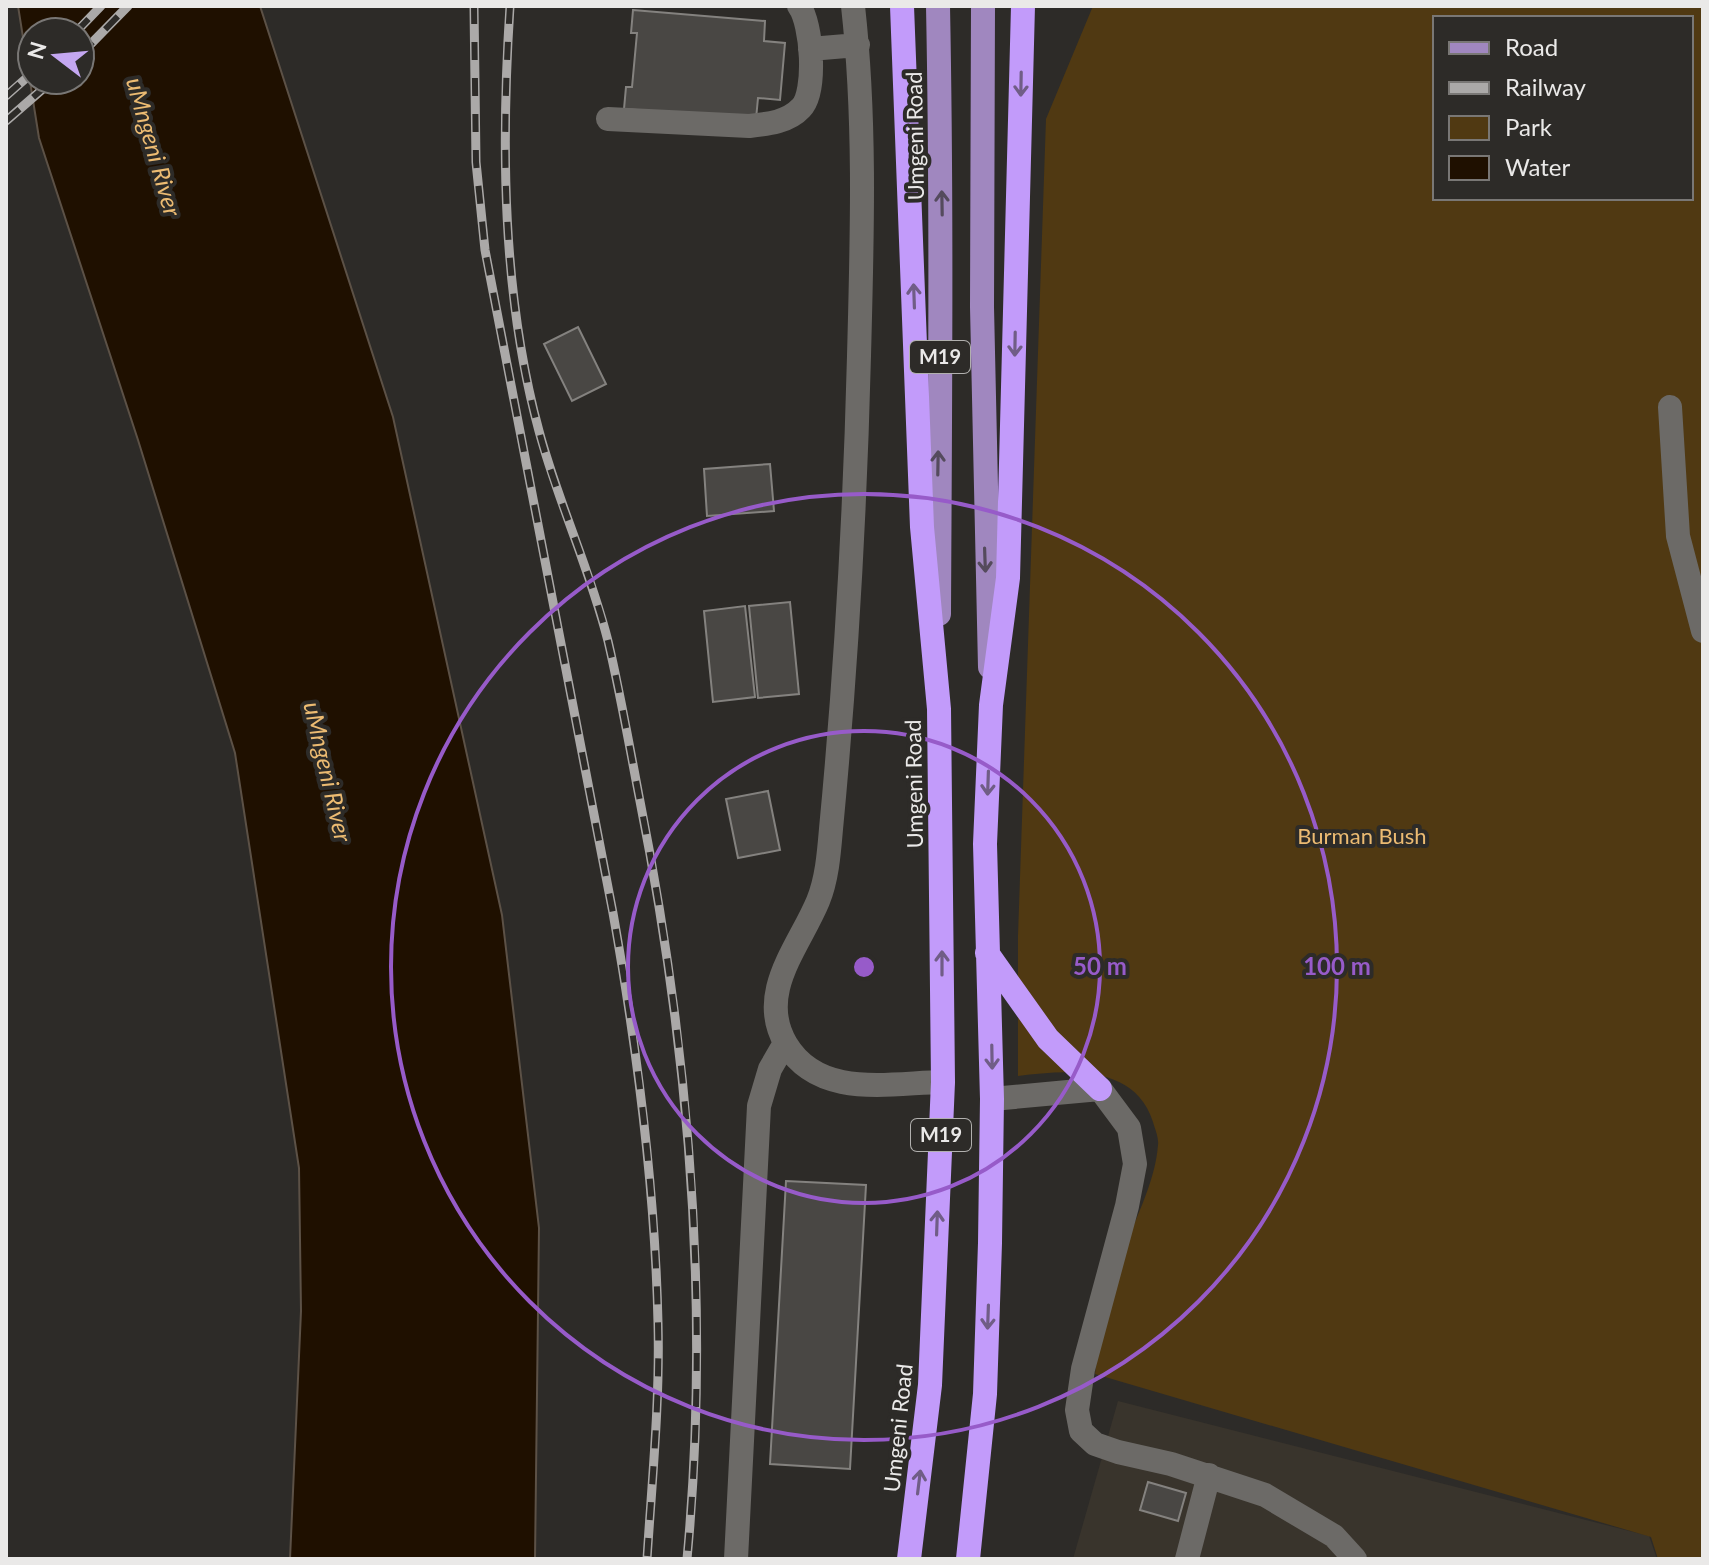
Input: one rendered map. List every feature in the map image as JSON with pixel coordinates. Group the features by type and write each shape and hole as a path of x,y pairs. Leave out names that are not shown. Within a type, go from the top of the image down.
{"highway":[{"path":"991,705 1008,578 1023,6"},
{"path":"902,13 919,483 939,709"},
{"name":"M19","path":"968,1559 985,1394 992,1099 985,951 991,705"},
{"name":"Umgeni Road","path":"909,1559 930,1385 943,1082 939,709"},
{"path":"985,951 1048,1039 1100,1089"}],"main road":[{"name":"Umgeni Road","path":"938,6 943,215 937,488 939,709"},
{"name":"M19","path":"983,6 983,474 991,705"}],"lane":[{"path":"608,119 749,126 784,119 800,109 809,95 810,49 805,14 799,6"},
{"path":"853,6 858,45 862,250 857,438 836,779 823,884 807,926 783,968 775,1000 776,1017 785,1043 816,1076 835,1083 943,1082"},
{"path":"810,49 858,45"},
{"path":"1670,407 1678,536 1703,631"},
{"path":"736,1559 759,1106 770,1069 785,1043"},
{"path":"992,1099 1100,1089 1129,1128 1135,1164 1127,1206 1083,1369 1078,1422 1095,1444 1209,1475 1265,1495 1302,1513 1334,1536 1355,1559"},
{"path":"1187,1559 1209,1475"}],"shaded area":[{"path":"1118,1401 1649,1536 1657,1559 1073,1559"}],"green space":[{"name":"Burman Bush","path":"1093,6 1703,6 1703,1559 1658,1559 1651,1537 1095,1374 1112,1289 1156,1160 1157,1134 1144,1103 1115,1080 1097,1075 1057,1072 1018,1076 1018,936 1046,119"}],"water":[{"name":"uMngeni River","path":"18,6 260,6 393,417 502,915 539,1228 535,1559 290,1559 301,1311 299,1168 235,753 138,440 39,138 32,96 96,96 96,16 20,16"}],"building":[{"path":"633,10 765,21 764,41 785,43 780,100 758,98 756,119 624,109 626,87 632,87 637,33 631,33"},
{"path":"578,327 606,384 572,401 544,344"},
{"path":"770,464 774,511 707,516 704,469"},
{"path":"790,602 799,694 758,698 749,606"},
{"path":"745,606 755,697 713,702 704,611"},
{"path":"768,791 780,850 738,858 726,799"},
{"path":"786,1181 866,1185 850,1469 770,1464"},
{"path":"1148,1482 1186,1493 1178,1521 1140,1510"}],"railway":[{"path":"91,16 101,6"},
{"path":"96,39 128,6"},
{"path":"474,6 476,162 485,250 613,913 643,1117 653,1220 658,1353 647,1559"},
{"path":"510,6 505,166 511,273 518,327 539,431 601,614 612,660 656,891 682,1081 691,1176 697,1367 687,1559"},
{"path":"6,96 16,87"},
{"path":"6,121 35,96"}]}
